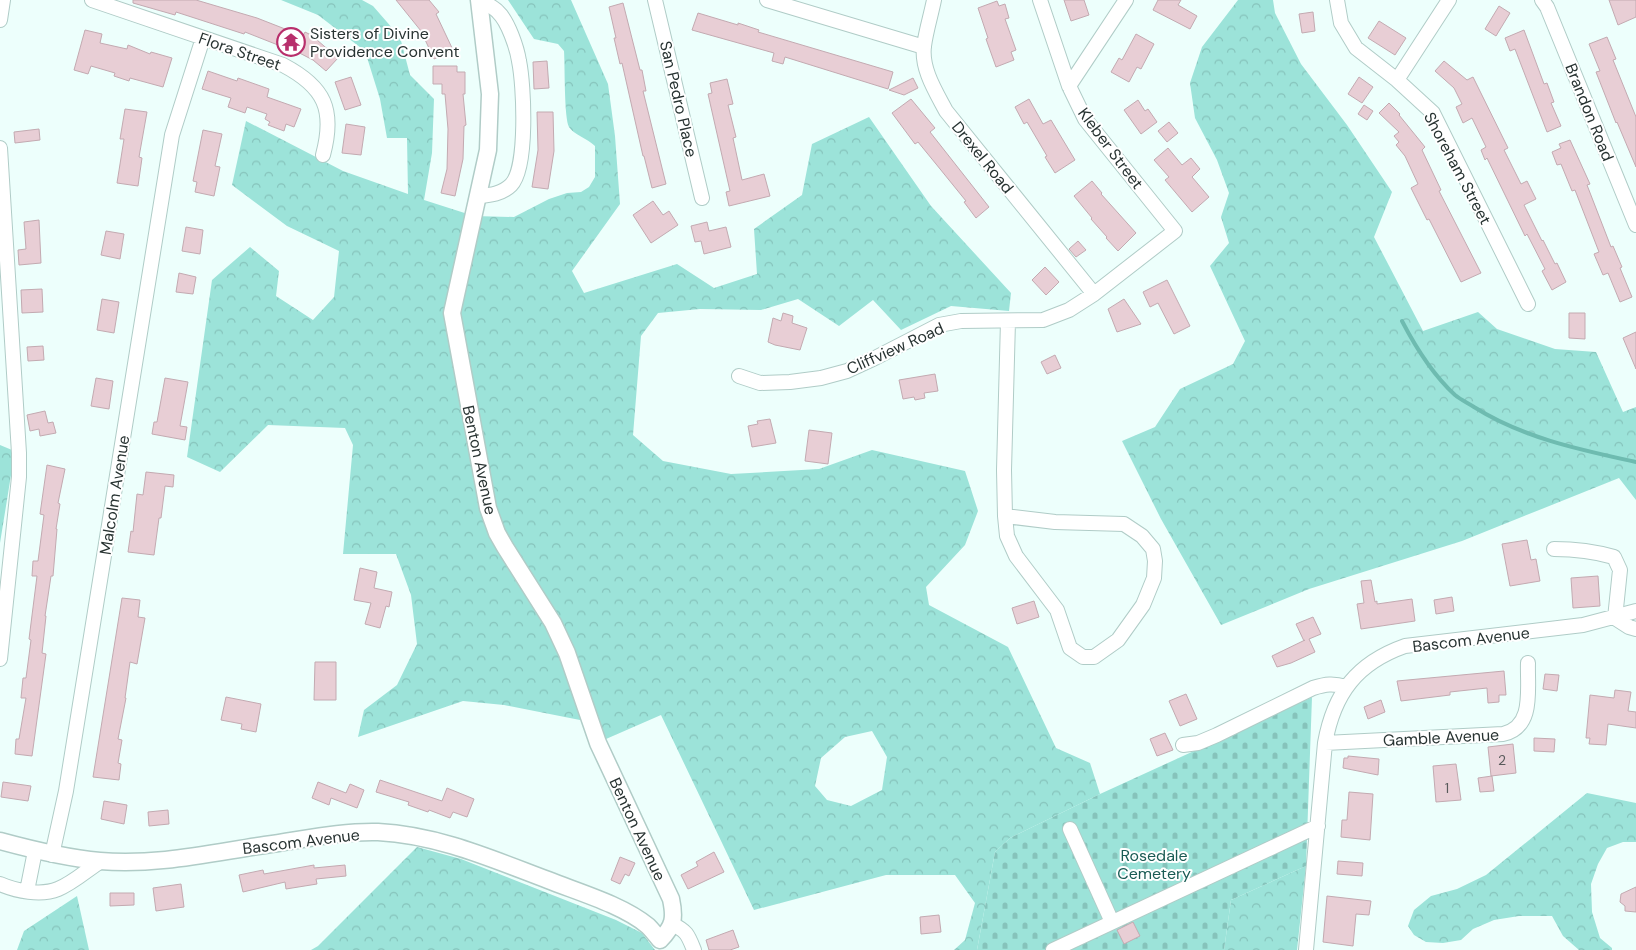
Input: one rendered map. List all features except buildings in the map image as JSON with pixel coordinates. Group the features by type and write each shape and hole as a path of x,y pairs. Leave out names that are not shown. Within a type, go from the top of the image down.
{"main road":[{"name":"Benton Avenue","path":"479,0 490,94 488,150 452,313 488,508 497,533 553,623 567,653 598,742 671,900 674,915 672,924"},
{"name":"Bascom Avenue","path":"0,841 52,855 101,861 145,862 340,834 376,832 409,835 442,841 601,901 629,914 648,926 662,945"},
{"path":"662,945 672,924"}],"street":[{"path":"0,20 4,0"},
{"name":"Flora Street","path":"92,0 283,65 302,75 317,89 323,101 328,124 328,138 323,155"},
{"path":"479,0 499,12 509,30 519,60 523,120 518,171 511,185 496,195 479,196"},
{"name":"San Pedro Place","path":"656,0 702,198"},
{"path":"766,0 924,47"},
{"name":"Drexel Road","path":"934,0 924,47 924,64 946,112 1094,294"},
{"name":"Kleber Street","path":"1040,0 1069,86 1085,119 1175,231"},
{"path":"1069,86 1126,0"},
{"name":"Shoreham Street","path":"1338,0 1341,23 1356,48 1397,80 1433,112 1528,304"},
{"path":"1397,80 1449,0"},
{"name":"Brandon Road","path":"1542,0 1547,7 1636,225"},
{"name":"Malcolm Avenue","path":"52,855 68,781 172,135 203,38"},
{"path":"0,148 19,453 19,477 0,659"},
{"name":"Cliffview Road","path":"740,376 760,383 821,378 854,368 939,325 961,321 1043,320 1069,310 1094,294 1175,231"},
{"path":"1006,516 1056,522 1124,524 1142,536 1153,549 1155,561 1154,578 1143,605 1118,640 1094,657 1083,657 1070,648 1058,610 1016,556 1007,536 1006,516 1004,470 1008,321"},
{"path":"1554,549 1574,549 1614,557 1620,570 1615,618 1628,627 1636,629"},
{"name":"Bascom Avenue","path":"1306,950 1325,743 1334,707 1346,687 1359,672 1393,650 1405,646 1560,629 1615,618 1636,611"},
{"name":"Gamble Avenue","path":"1325,743 1512,732 1524,718 1527,710 1528,663"},
{"path":"1184,745 1198,743 1217,735 1324,684 1334,683 1346,687"},
{"path":"1054,950 1318,826"},
{"path":"1070,829 1112,922"},
{"path":"27,891 36,851"},
{"path":"0,884 27,891 48,891 58,888 101,861"},
{"path":"1135,922 1144,907"},
{"path":"672,924 684,930 689,936 694,950"}],"green space":[{"path":"281,0 362,0 373,6 400,37 410,75 434,99 432,153 424,200 474,216 514,217 549,199 567,193 581,192 589,187 595,177 595,146 571,130 567,122 564,51 558,44 534,39 508,0 571,0 608,84 615,136 620,204 572,271 584,293 677,264 714,288 757,274 754,229 802,195 812,144 869,117 931,206 1011,293 1009,311 951,306 901,330 873,300 839,326 798,299 761,310 700,309 658,313 641,336 633,435 663,461 731,474 819,469 872,450 965,471 978,511 965,545 926,587 929,605 1008,647 1056,748 1090,763 1100,794 1010,838 995,852 977,950 954,950 965,940 975,903 955,875 886,875 754,910 661,715 606,739 597,713 580,720 504,705 463,701 358,737 364,710 397,685 417,644 411,595 396,554 343,554 353,445 345,428 268,425 220,472 187,457 212,280 250,247 279,271 276,296 313,320 334,297 339,251 287,226 232,185 246,121 343,171 408,194 407,138 387,138 380,99 365,51 318,15","holes":["872,731 887,757 882,790 851,806 827,800 815,786 821,758 845,737"]},
{"path":"1238,0 1273,0 1275,13 1301,64 1347,125 1392,192 1374,237 1423,331 1478,312 1497,329 1555,349 1596,352 1623,412 1636,407 1636,500 1619,478 1462,541 1309,589 1221,625 1161,519 1122,441 1155,427 1180,389 1233,364 1245,341 1210,266 1229,243 1221,217 1229,193 1217,160 1195,118 1190,83 1202,47"},
{"path":"0,445 12,450 12,469 0,543"},
{"name":"Rosedale Cemetery","path":"1312,697 1306,866 1231,900 1224,950 977,950 995,852 1010,838 1100,794"},
{"path":"1587,793 1636,803 1636,842 1623,842 1607,848 1598,864 1591,884 1592,912 1600,938 1612,950 1579,950 1563,936 1552,916 1519,916 1494,920 1473,929 1461,940 1443,943 1426,942 1414,935 1408,926 1414,910 1431,896 1457,889 1486,875"},
{"path":"417,847 461,859 616,920 642,933 655,950 311,950 318,946"},
{"path":"1306,866 1297,950 1224,950 1231,900"},
{"path":"77,896 89,950 17,950 24,931"}],"waterway":[{"path":"1402,321 1432,369 1447,387 1462,400 1493,418 1532,435 1636,462"}],"place":[{"name":"Sisters of Divine Providence Convent","path":"291,42"}]}
